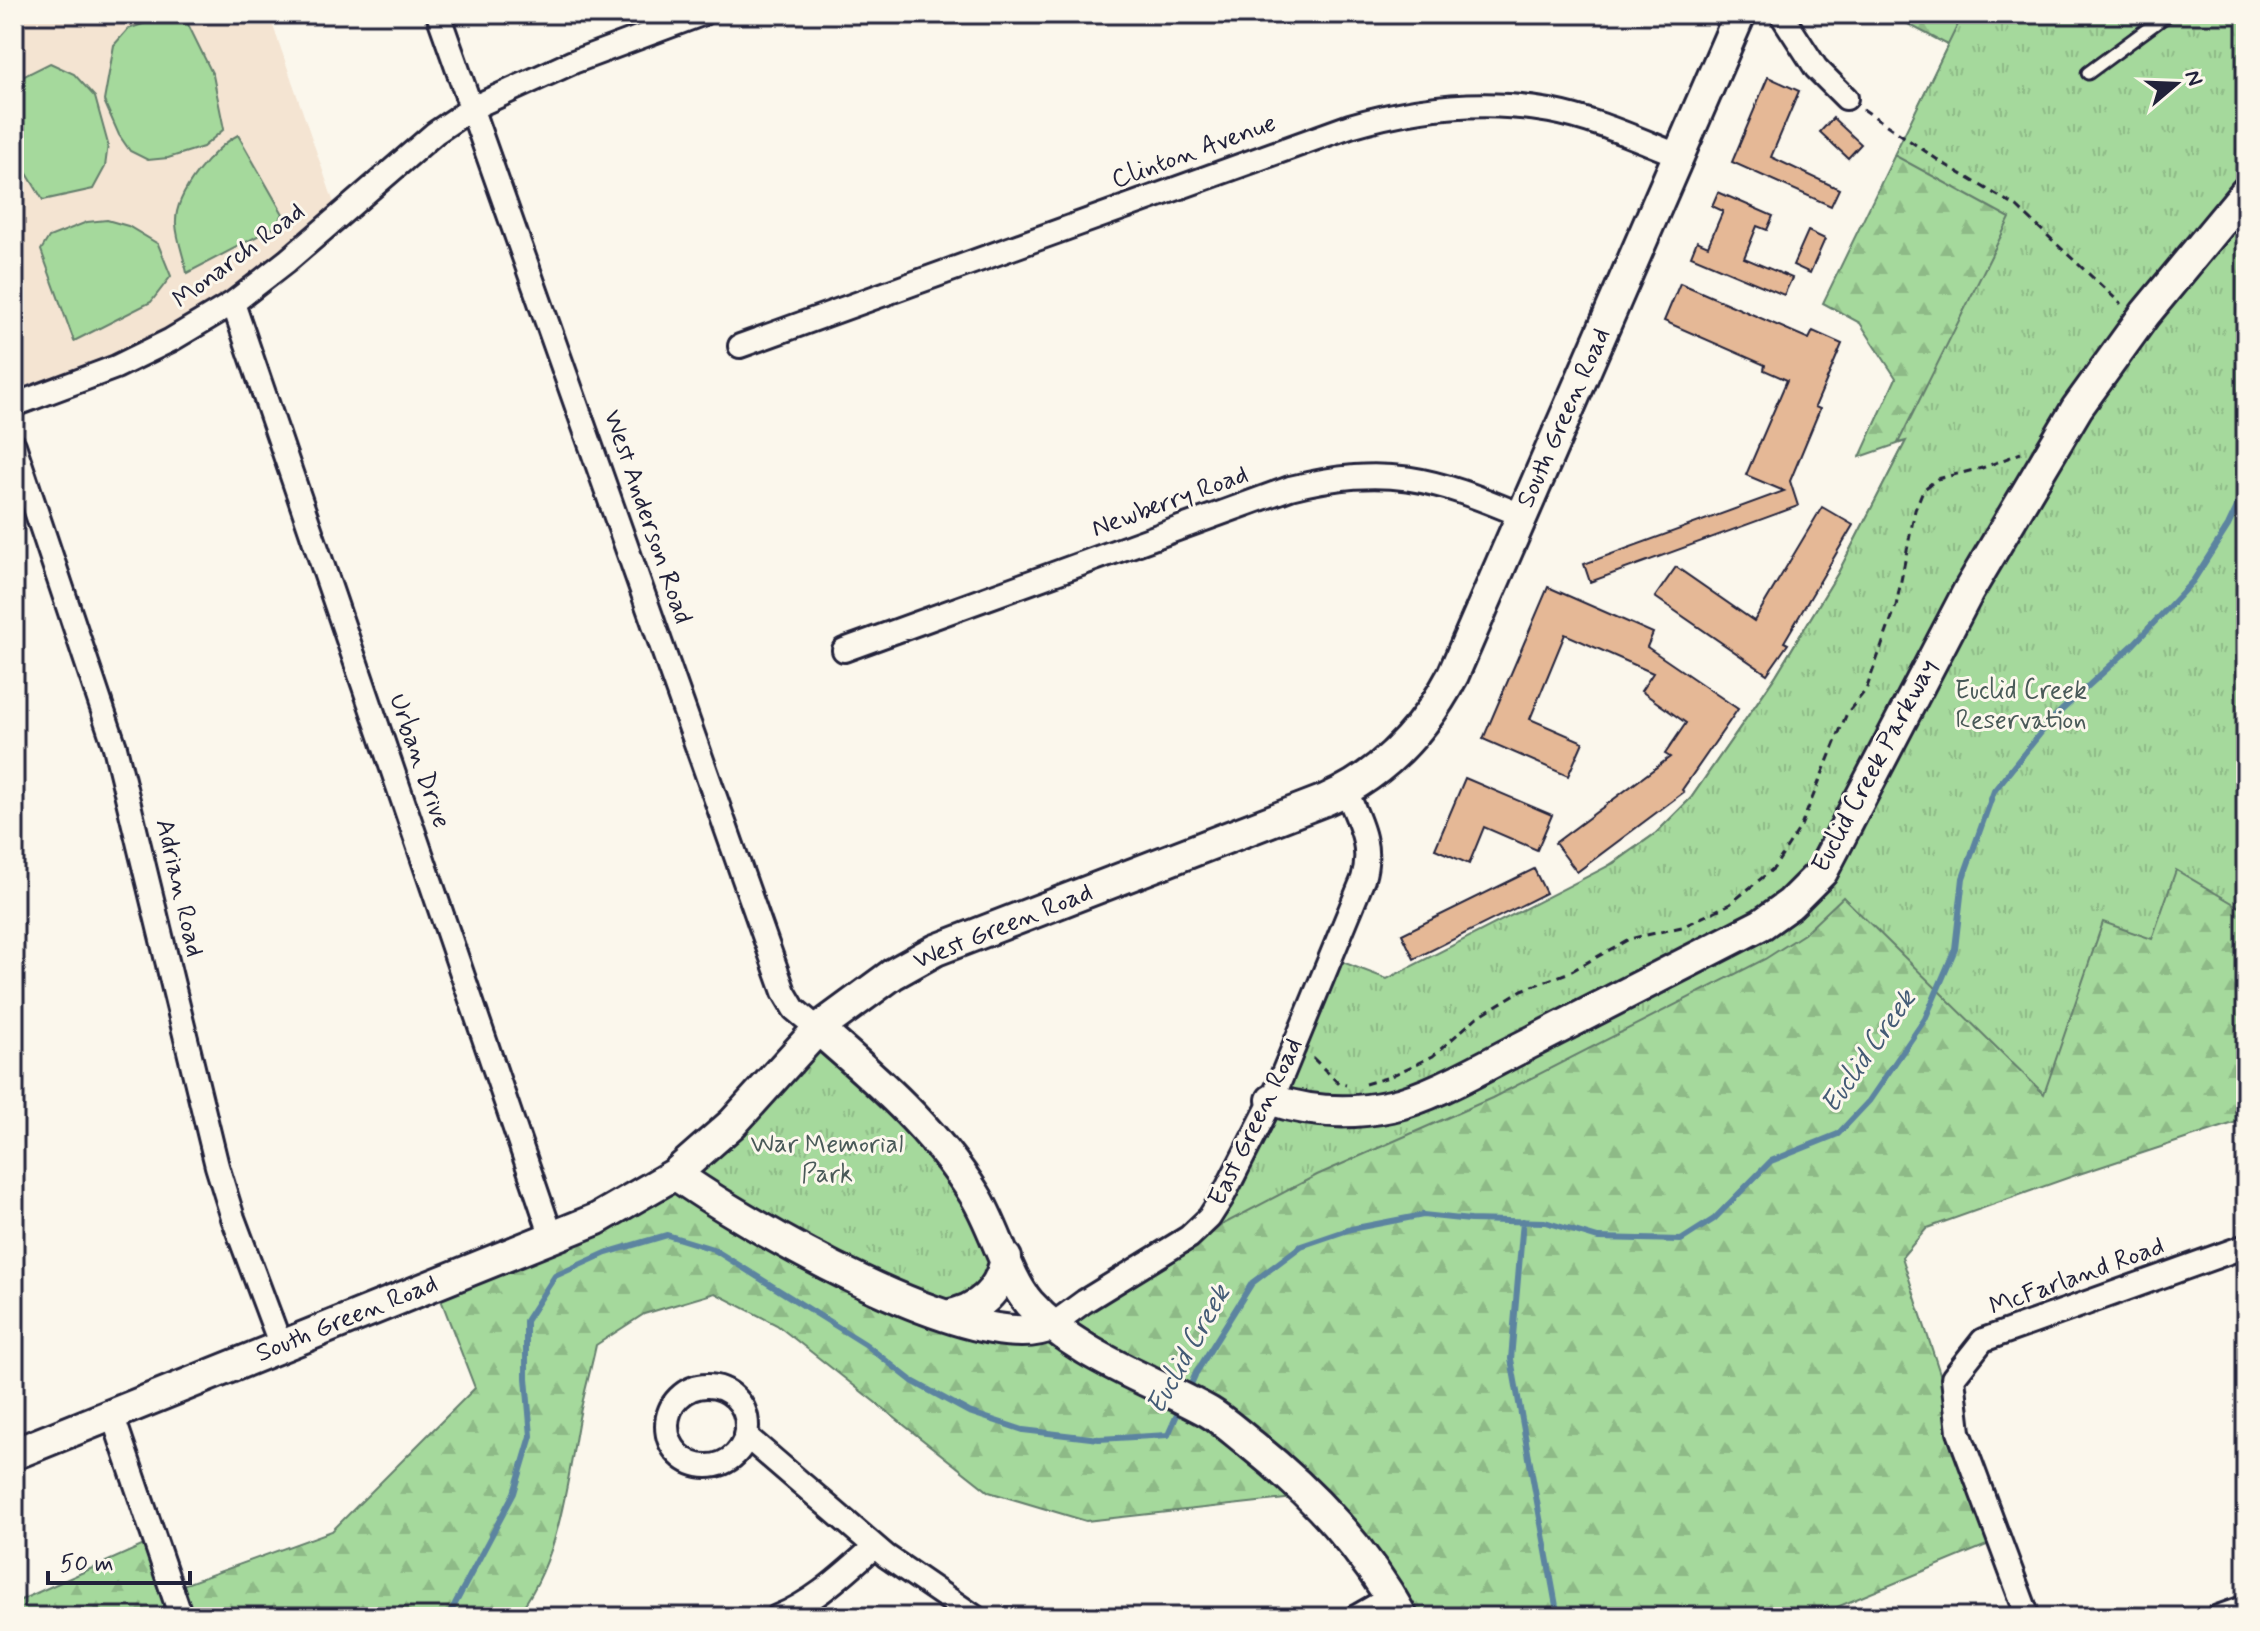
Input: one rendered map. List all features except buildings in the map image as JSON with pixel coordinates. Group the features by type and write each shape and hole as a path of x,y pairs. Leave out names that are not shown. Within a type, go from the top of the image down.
{"street":[{"name":"West Anderson Road","path":"438,14 784,992 794,1009 818,1029"},
{"name":"Monarch Road","path":"14,405 116,367 171,340 233,303 287,261 435,133 472,108 573,62 702,14"},
{"name":"South Green Road","path":"1346,791 1363,782 1390,758 1421,726 1439,701 1740,14"},
{"path":"1781,14 1816,68 1846,98"},
{"name":"Clinton Avenue","path":"740,346 1386,115 1472,106 1551,111 1591,122 1678,155"},
{"name":"Euclid Creek Parkway","path":"1272,1100 1305,1110 1332,1112 1364,1111 1395,1105 1455,1081 1762,924 1790,904 1822,872 1968,592 2077,408 2145,314 2246,192"},
{"name":"Urban Drive","path":"233,303 552,1237"},
{"name":"Adrian Road","path":"14,445 115,747 210,1141 233,1218 281,1346"},
{"name":"Newberry Road","path":"844,650 1290,488 1320,481 1380,475 1414,478 1461,490 1521,515"},
{"name":"West Green Road","path":"675,1174 733,1123 818,1029 893,974 936,950 1346,791"},
{"name":"East Green Road","path":"675,1174 734,1214 895,1298 946,1316 1023,1331 1042,1330 1052,1325 1189,1237 1209,1218 1223,1196 1272,1100 1367,866 1366,841 1346,791"},
{"path":"818,1029 881,1085 949,1156 978,1200 1020,1291 1052,1325 1099,1358 1212,1414 1312,1496 1344,1531 1397,1607 1356,1617"},
{"name":"South Green Road","path":"14,1454 597,1219 675,1174"},
{"name":"McFarland Road","path":"2028,1617 1959,1432 1953,1378 1983,1340 2246,1246"},
{"path":"946,1316 958,1314 986,1298 998,1287 1006,1258"},
{"path":"112,1414 181,1617"},
{"path":"745,1435 874,1547 975,1617"},
{"path":"777,1617 824,1591 874,1547"},
{"path":"2218,1617 2246,1607"}],"lane":[{"path":"2088,73 2168,14"}],"path":[{"path":"1846,98 1941,162 2017,207 2126,309"},
{"path":"1294,1049 1319,1063 1338,1083 1356,1085 1389,1077 1433,1056 1477,1017 1522,990 1570,972 1629,939 1694,922 1730,904 1774,868 1801,826 1847,713 1866,690 1896,606 1911,525 1923,490 1937,479 1982,468 2024,451"}],"shaded area":[{"path":"14,14 269,14 335,206 239,283 171,326 111,356 14,390"}],"green space":[{"path":"172,14 183,14 213,75 224,129 203,147 168,158 148,160 130,151 104,101 114,45 128,29"},
{"path":"1889,14 2168,14 2246,701 2246,1119 1927,1228 1902,1257 1959,1432 1999,1540 1813,1617 1402,1617 1312,1496 1086,1521 989,1492 777,1325 715,1293 644,1314 596,1345 559,1523 542,1574 515,1617 14,1617 14,1603 155,1540 172,1589 332,1531 475,1388 435,1284 675,1174 1013,1331 1140,1269 1223,1196 1354,1140 1595,875 1656,833 1691,798 1776,675 1838,573 1906,441 1860,457 1896,378 1860,323 1823,303 1948,45"},
{"name":"Euclid Creek Reservation","path":"1963,14 2246,14 2246,911 2176,870 2152,939 2103,922 2044,1094 1843,897 1804,934 1765,959 1492,1098 1317,1175 1214,1229 1231,1208 1245,1182 1340,961 1387,979 1616,862 1656,833 1691,798 1775,677 1838,573 1906,441 1898,443 2010,218 1894,155"},
{"path":"50,63 74,74 95,97 108,144 105,167 93,189 43,200 14,152 14,81"},
{"path":"238,135 283,214 275,227 187,273 176,224 181,199 207,161"},
{"path":"107,220 128,226 158,244 171,276 151,302 74,341 41,250 49,237 87,222"},
{"name":"War Memorial Park","path":"818,1029 870,1074 1006,1258 958,1314 675,1174"}],"waterway":[{"name":"Euclid Creek","path":"1188,1391 1252,1283 1301,1246 1351,1229 1423,1215 1545,1222 1598,1238 1681,1240 1714,1219 1771,1161 1838,1134 1869,1101 1925,1019 1955,949 1963,878 1994,791 2051,720 2132,646 2193,581 2228,526 2246,488"},
{"path":"1523,1221 1511,1359 1558,1617"},
{"name":"Euclid Creek","path":"448,1617 514,1493 531,1436 526,1378 526,1321 555,1276 606,1253 667,1235 713,1249 865,1344 912,1381 969,1412 1023,1430 1099,1439 1168,1435 1180,1408"}]}
